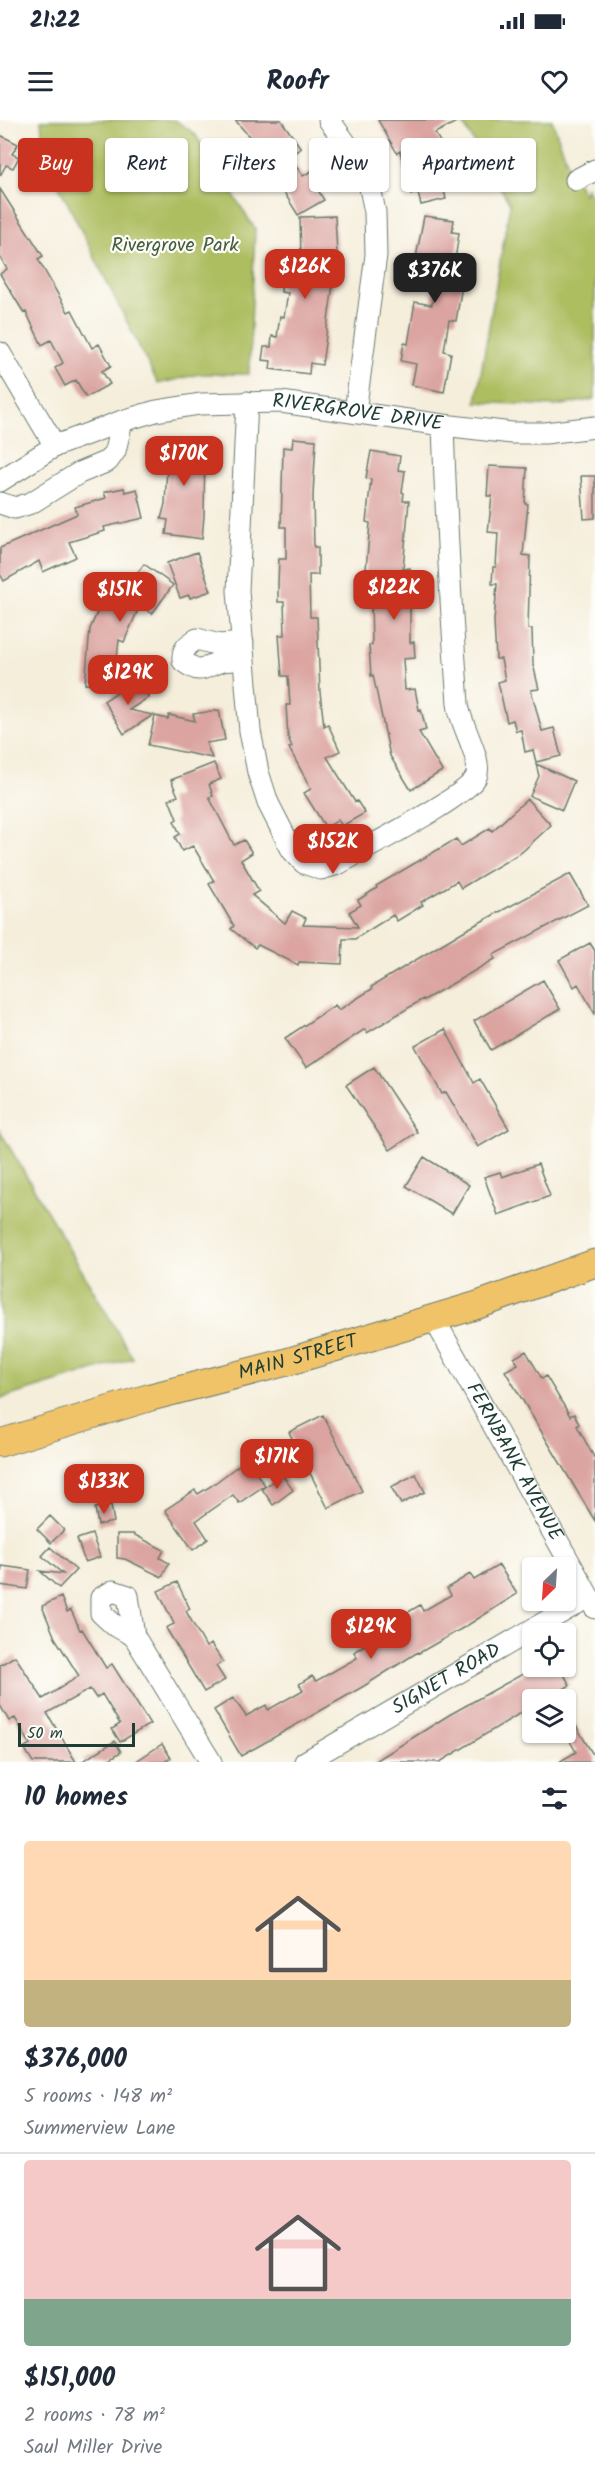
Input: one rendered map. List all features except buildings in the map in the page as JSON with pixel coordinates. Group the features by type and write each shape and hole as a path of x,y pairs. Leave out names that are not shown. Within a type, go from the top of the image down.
{"main road":[{"name":"MAIN STREET","path":"0,1443 151,1397 269,1367 478,1305 595,1263"}],"street":[{"path":"329,120 369,183 375,212 376,255 356,412"},
{"path":"576,180 595,170"},
{"path":"0,353 55,446"},
{"path":"247,402 238,591 250,731 258,772 268,803 292,850 304,864 321,869 338,864 461,793 477,775 478,763 458,711 447,545 443,425"},
{"name":"RIVERGROVE DRIVE","path":"0,481 55,446 156,411 200,404 281,402 512,433 545,433 595,427"},
{"path":"0,503 15,508 31,503 79,473 108,460 115,451 122,421"},
{"name":"FERNBANK AVENUE","path":"433,1317 591,1603"},
{"name":"SIGNET ROAD","path":"305,1762 591,1603"},
{"path":"134,1636 211,1762"}],"green space":[{"name":"Rivergrove Park","path":"41,120 175,120 195,134 200,142 200,192 232,192 255,229 249,374 199,374 158,384 62,192 93,192 93,138 42,138"},
{"path":"461,120 552,120 570,170 584,194 586,187 595,202 595,399 556,406 476,402 510,204 503,192 536,192 536,138 472,138"},
{"path":"0,1131 133,1358 0,1399"}]}
